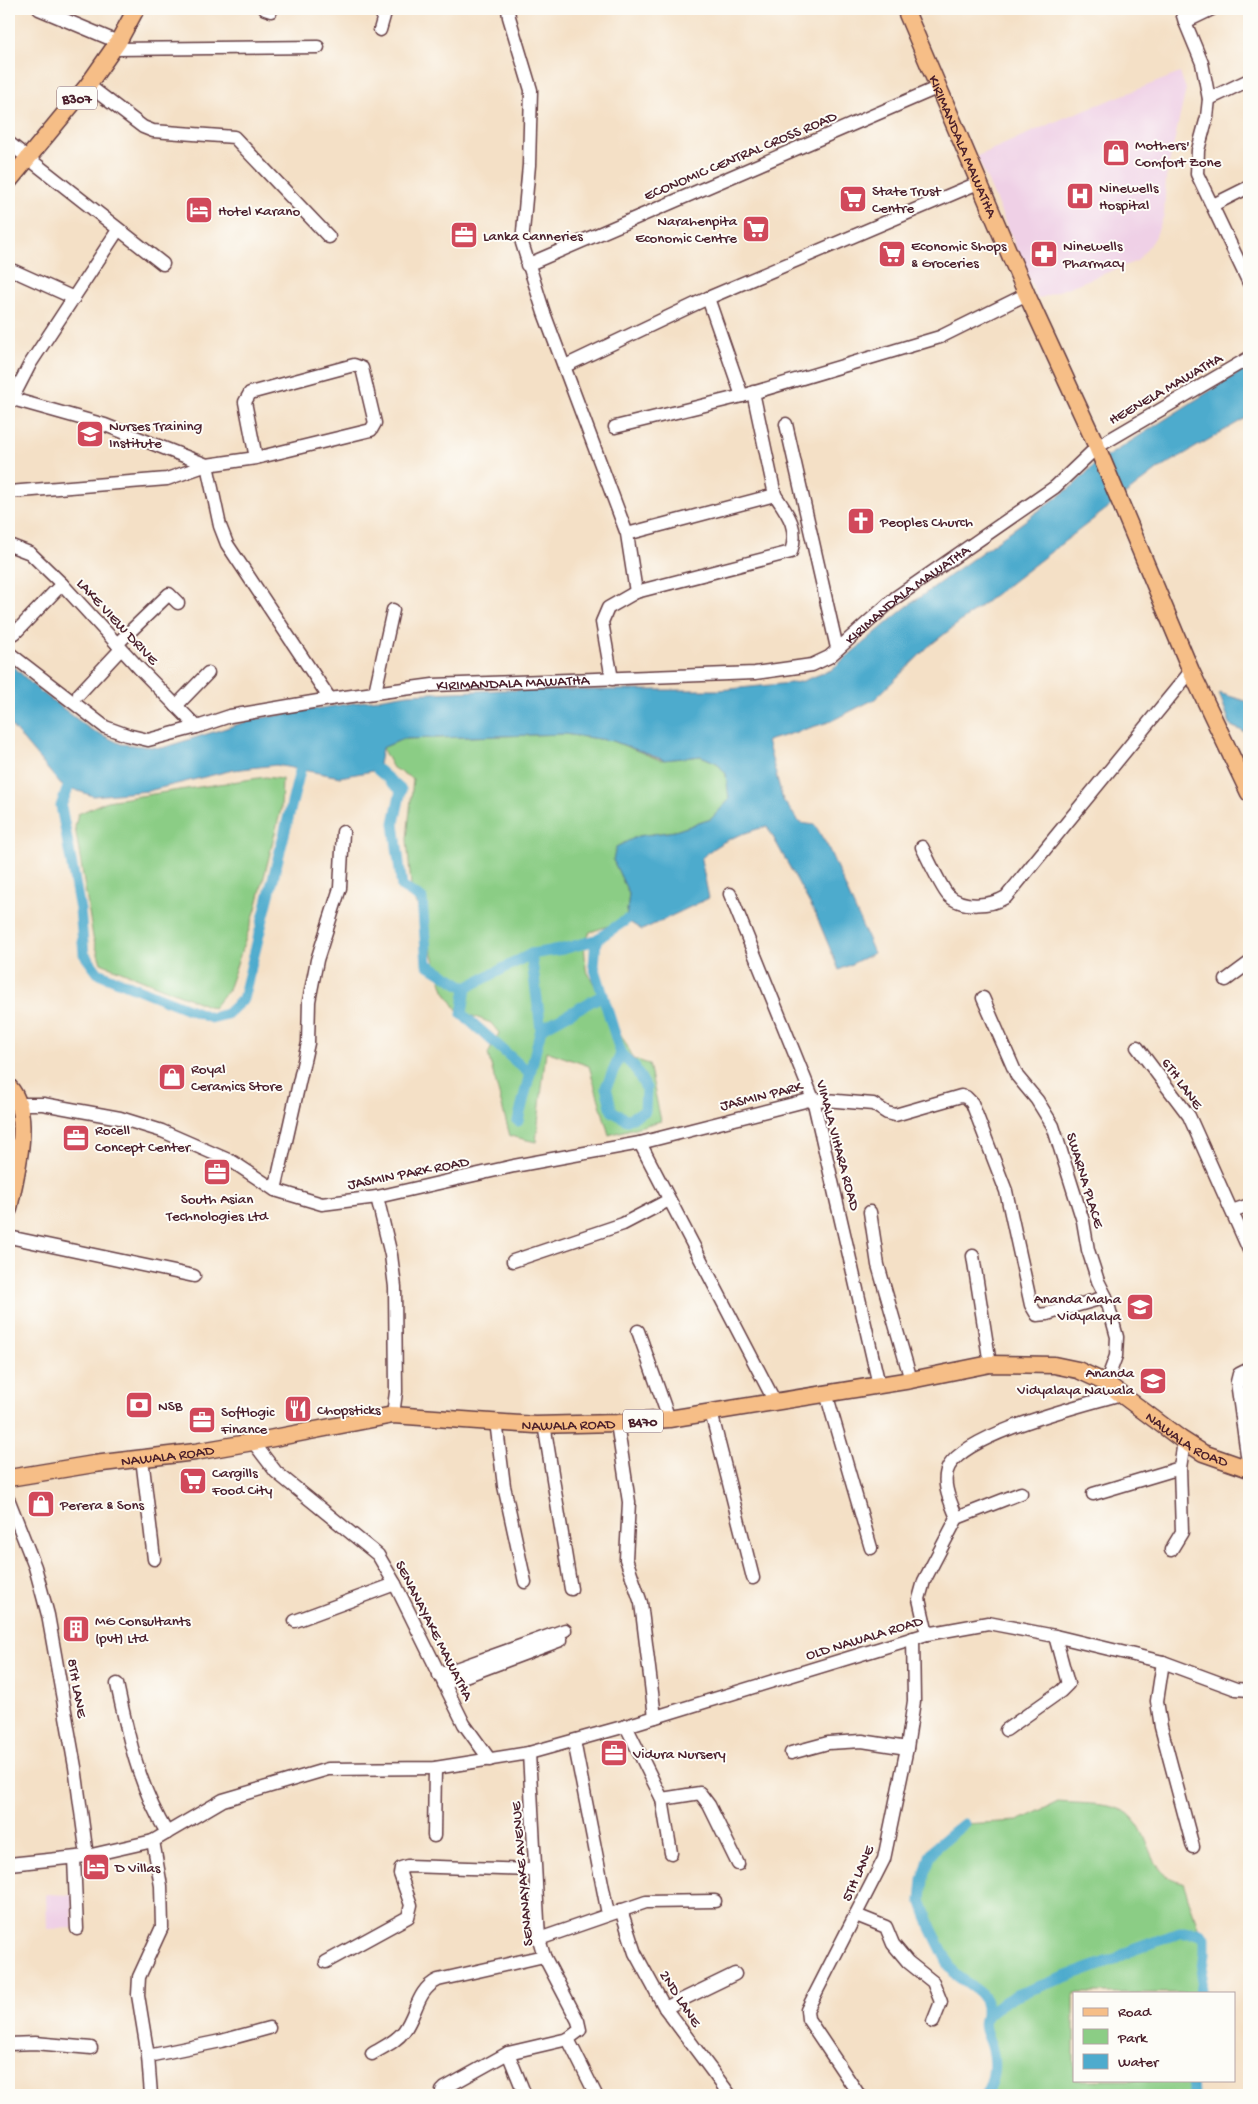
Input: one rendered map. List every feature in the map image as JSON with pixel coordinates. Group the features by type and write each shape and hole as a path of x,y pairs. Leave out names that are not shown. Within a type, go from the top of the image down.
{"main road":[{"name":"B307","path":"9,181 88,85 116,46 136,9"},
{"name":"KIRIMANDALA MAWATHA","path":"905,9 978,183 1097,447 1122,511 1191,672 1249,794"},
{"path":"9,1209 20,1147 22,1122 12,1093"},
{"name":"NAWALA ROAD","path":"9,1478 195,1452 394,1415 544,1424 618,1423 669,1418 826,1394 911,1380 990,1364 1054,1365 1078,1370 1106,1383 1203,1453 1249,1469"}],"street":[{"path":"39,9 116,46 318,46"},
{"path":"380,30 386,9"},
{"path":"508,9 532,90 529,165 522,243 527,264 544,313 627,534 636,592"},
{"path":"1181,9 1184,22 1202,63 1209,99 1208,117 1198,150 1197,174 1213,204 1249,283"},
{"path":"1184,22 1212,9"},
{"path":"1209,99 1249,80"},
{"path":"88,85 143,127 153,131 234,136 329,237"},
{"name":"ECONOMIC CENTRAL CROSS ROAD","path":"527,264 939,87"},
{"path":"9,143 163,264"},
{"path":"565,366 708,298 978,183"},
{"path":"1213,204 1249,187"},
{"path":"118,230 30,364 11,398 105,426 207,465"},
{"path":"14,270 74,298"},
{"path":"615,427 747,394 940,336 1027,294"},
{"path":"612,680 602,622 608,608 636,592 791,552 795,539 788,513 774,495 747,394 708,298"},
{"name":"HEENELA MAWATHA","path":"1097,447 1249,358"},
{"path":"9,492 167,479 207,465 256,458 371,430 375,423 362,368 354,365 250,393 246,402 256,458"},
{"path":"786,424 837,648"},
{"name":"KIRIMANDALA MAWATHA","path":"9,653 105,727 148,740 196,728 230,716 433,684 612,680 764,672 812,665 829,657 895,598 1055,487 1097,447"},
{"path":"207,465 220,526 227,544 330,699"},
{"path":"627,534 774,495"},
{"name":"LAKE VIEW DRIVE","path":"9,545 30,552 196,728"},
{"path":"15,633 62,584"},
{"path":"79,694 119,647 169,594 178,603"},
{"path":"375,692 394,610"},
{"path":"922,847 948,895 963,904 997,903 1006,897 1191,672"},
{"path":"176,706 208,673"},
{"path":"275,1190 308,1043 309,1001 317,960 340,888 343,832"},
{"name":"VIMALA VIHARA ROAD","path":"730,894 813,1099 879,1385"},
{"path":"1226,980 1249,963"},
{"name":"SWARNA PLACE","path":"983,998 1017,1076 1037,1100 1053,1126 1083,1221 1088,1250 1098,1281 1106,1297 1117,1337 1116,1356 1106,1383"},
{"name":"6TH LANE","path":"1137,1047 1189,1116 1249,1250"},
{"name":"JASMIN PARK ROAD","path":"12,1093 44,1104 120,1118 162,1131 233,1162 275,1190 322,1204 377,1198 514,1166 640,1143 699,1127"},
{"name":"JASMIN PARK","path":"699,1127 813,1099 873,1104 887,1113 895,1115 960,1096 966,1097 972,1103 1006,1191 1031,1305 1037,1314 1047,1314 1106,1297"},
{"path":"640,1143 774,1402"},
{"path":"377,1198 391,1255 395,1287 396,1392 394,1415"},
{"path":"514,1261 623,1224 669,1200"},
{"path":"1232,1211 1249,1205"},
{"path":"870,1212 878,1265 911,1380"},
{"path":"9,1237 194,1276"},
{"path":"973,1256 990,1364"},
{"path":"638,1331 669,1418"},
{"path":"1249,1368 1238,1374 1237,1382 1249,1469"},
{"path":"826,1394 871,1548"},
{"path":"956,1518 945,1483 948,1467 962,1452 1005,1430 1050,1414 1121,1394"},
{"path":"711,1412 753,1578"},
{"path":"496,1421 504,1486 525,1582"},
{"path":"618,1423 629,1502 626,1559 641,1603 655,1717"},
{"path":"544,1424 571,1590"},
{"path":"1171,1550 1182,1532 1180,1468 1184,1441"},
{"name":"SENANAYAKE MAWATHA","path":"253,1442 276,1472 378,1555 464,1724 490,1760"},
{"path":"142,1458 154,1559"},
{"path":"1093,1494 1180,1468"},
{"path":"927,1634 919,1599 924,1581 956,1518 1021,1493"},
{"name":"8TH LANE","path":"9,1501 35,1567 48,1614 75,1767 81,1857 77,1929"},
{"path":"295,1621 394,1584"},
{"name":"OLD NAWALA ROAD","path":"153,1842 223,1800 328,1769 435,1768 529,1753 626,1726 927,1634 988,1623 1056,1636 1163,1662 1236,1689 1249,1690"},
{"path":"442,1680 566,1633"},
{"path":"1006,1730 1068,1684 1056,1636"},
{"name":"5TH LANE","path":"859,2095 808,2019 808,2010 884,1859 907,1748 914,1701 913,1638"},
{"path":"1163,1662 1157,1701 1161,1727 1193,1847"},
{"path":"117,1684 129,1742 152,1809 167,1833"},
{"path":"626,1726 662,1799 671,1852"},
{"path":"574,1741 608,1914"},
{"path":"790,1753 828,1743 862,1741 907,1748"},
{"name":"SENANAYAKE AVENUE","path":"529,1753 539,1939 544,1956 578,2021 580,2030 568,2039"},
{"path":"434,1836 435,1768"},
{"path":"662,1799 700,1793 709,1805 738,1864"},
{"path":"9,1864 81,1857 153,1842 161,1886 162,1927 140,1977 138,1995 148,2056 151,2095"},
{"path":"326,1962 408,1917 411,1904 400,1874 401,1868 407,1866 534,1870"},
{"path":"539,1939 646,1902 715,1901"},
{"name":"2ND LANE","path":"621,1910 635,1953 665,2008 730,2095"},
{"path":"856,1915 886,1927 893,1944 908,1962 933,1982 941,2002 933,2022"},
{"path":"372,2054 395,2040 404,2031 424,1990 430,1984 438,1980 544,1956"},
{"path":"665,2008 735,1974"},
{"path":"148,2056 221,2041 269,2028"},
{"path":"443,2095 442,2091 446,2088 508,2054 568,2039 596,2095"},
{"path":"9,2044 35,2043 91,2048"},
{"path":"508,2054 525,2095"}],"shaded area":[{"name":"Ninewells Hospital","path":"1180,73 1186,89 1166,178 1164,215 1155,238 1137,261 1038,299 977,156 1066,117"},
{"path":"46,1894 72,1895 73,1928 47,1929"}],"green space":[{"path":"564,734 613,741 660,760 701,756 717,763 726,774 730,800 711,819 675,831 638,836 613,860 629,894 626,920 590,932 584,943 586,969 634,1059 649,1064 661,1121 609,1135 589,1066 546,1051 536,1142 510,1136 488,1054 499,1033 491,1023 457,1010 444,990 411,886 407,839 413,779 393,768 382,748 403,739"},
{"path":"265,777 282,779 281,809 256,909 228,990 213,1008 101,963 93,937 75,827 78,814 107,801"},
{"path":"1058,1802 1115,1808 1130,1815 1137,1824 1143,1833 1156,1864 1163,1872 1171,1878 1183,1882 1200,1933 1205,1938 1200,1992 1073,1992 1073,2082 1192,2082 1193,2095 985,2095 992,2080 994,2067 992,2047 985,2029 986,2001 979,1992 956,1975 950,1967 931,1928 920,1892 926,1865 938,1845 964,1824 1018,1821"}],"water":[{"path":"1249,366 1249,416 1157,470 929,646 875,699 829,722 767,741 783,800 800,823 815,825 828,847 874,953 839,970 816,915 767,826 723,842 701,859 709,898 642,930 626,920 629,894 613,860 616,847 638,836 675,831 711,819 729,800 726,774 717,763 701,756 664,760 613,741 564,734 403,739 382,748 378,770 340,777 276,765 233,770 148,791 93,796 61,785 9,723 9,662 36,688 90,729 121,744 162,748 255,719 408,694 502,690 720,690 800,682 831,670 905,608 1074,485 1095,464"},
{"path":"1219,693 1249,702 1249,734 1231,726"}],"waterway":[{"path":"73,774 61,806 80,910 84,954 98,973 211,1018 227,1014 243,999 304,755"},
{"path":"378,770 401,790 394,823 402,887 422,899 427,964 466,988 531,954 563,949 596,940"},
{"path":"621,1054 606,1087 612,1111 627,1120 645,1111 646,1088 635,1068 621,1054 594,966 596,940 626,920"},
{"path":"518,1121 541,1029 531,954"},
{"path":"466,988 462,1014 530,1074"},
{"path":"541,1029 603,995"},
{"path":"964,1824 938,1845 930,1856 923,1880 921,1900 931,1928 950,1967 956,1975 979,1992 986,2001 986,2016"},
{"path":"985,2095 992,2078 994,2065 993,2052 984,2022 994,2009 1016,1995 1179,1933 1200,1933 1205,1938 1200,1992"},
{"path":"1192,2082 1193,2095"}],"place":[{"name":"Mothers' Comfort Zone","path":"1116,153"},
{"name":"Ninewells Hospital","path":"1080,196"},
{"name":"State Trust Centre","path":"853,199"},
{"name":"Hotel Karano","path":"199,210"},
{"name":"Narahenpita Economic Centre","path":"756,229"},
{"name":"Lanka Canneries","path":"464,235"},
{"name":"Economic Shops & Groceries","path":"892,254"},
{"name":"Ninewells Pharmacy","path":"1044,254"},
{"name":"Nurses Training Institute","path":"90,434"},
{"name":"Peoples Church","path":"861,521"},
{"name":"Royal Ceramics Store","path":"172,1077"},
{"name":"Rocell Concept Center","path":"76,1138"},
{"name":"South Asian Technologies Ltd","path":"217,1172"},
{"name":"Ananda Maha Vidyalaya","path":"1140,1307"},
{"name":"Ananda Vidyalaya Nawala","path":"1153,1381"},
{"name":"NSB","path":"139,1405"},
{"name":"Chopsticks","path":"298,1409"},
{"name":"Softlogic Finance","path":"202,1420"},
{"name":"Cargills Food City","path":"193,1481"},
{"name":"Perera & Sons","path":"41,1504"},
{"name":"MG Consultants (pvt) Ltd","path":"76,1629"},
{"name":"Vidura Nursery","path":"614,1753"},
{"name":"D Villas","path":"96,1867"}]}
